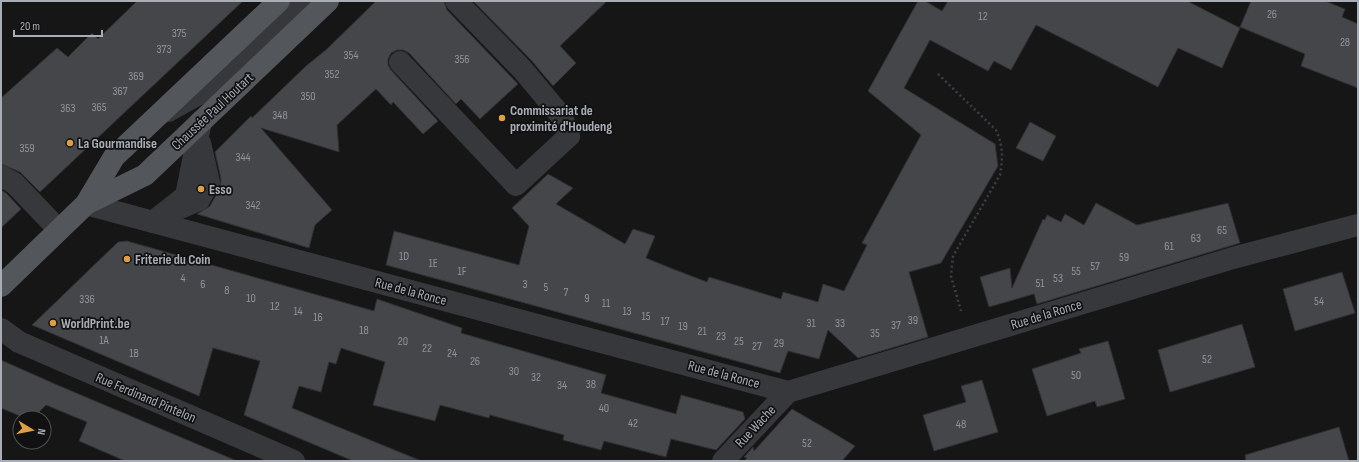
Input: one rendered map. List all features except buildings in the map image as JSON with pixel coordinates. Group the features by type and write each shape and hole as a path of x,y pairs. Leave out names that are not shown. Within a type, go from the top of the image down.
{"main road":[{"name":"Chaussée Paul Houtart","path":"1,286 86,204 114,157 279,1"},
{"name":"Chaussée Paul Houtart","path":"86,204 145,175 200,128 328,1"}],"street":[{"path":"156,118 226,79 307,1"},
{"path":"400,62 516,185 569,136 562,117 522,70 456,1"},
{"path":"157,219 199,200 209,182 200,128"},
{"path":"1,176 14,183 59,230"},
{"name":"Rue de la Ronce","path":"86,204 157,219 788,392 1233,258 1358,225"},
{"name":"Rue Ferdinand Pintelon","path":"1,329 19,342 294,461"},
{"name":"Rue Wache","path":"723,461 788,392"}],"path":[{"path":"938,74 996,130 1001,141 1002,160 1000,175 953,256 951,276 968,337"}],"place":[{"name":"Commissariat de proximité d'Houdeng","path":"502,118"},
{"name":"La Gourmandise","path":"70,143"},
{"name":"Esso","path":"201,189"},
{"name":"Friterie du Coin","path":"127,259"},
{"name":"WorldPrint.be","path":"53,323"}]}
